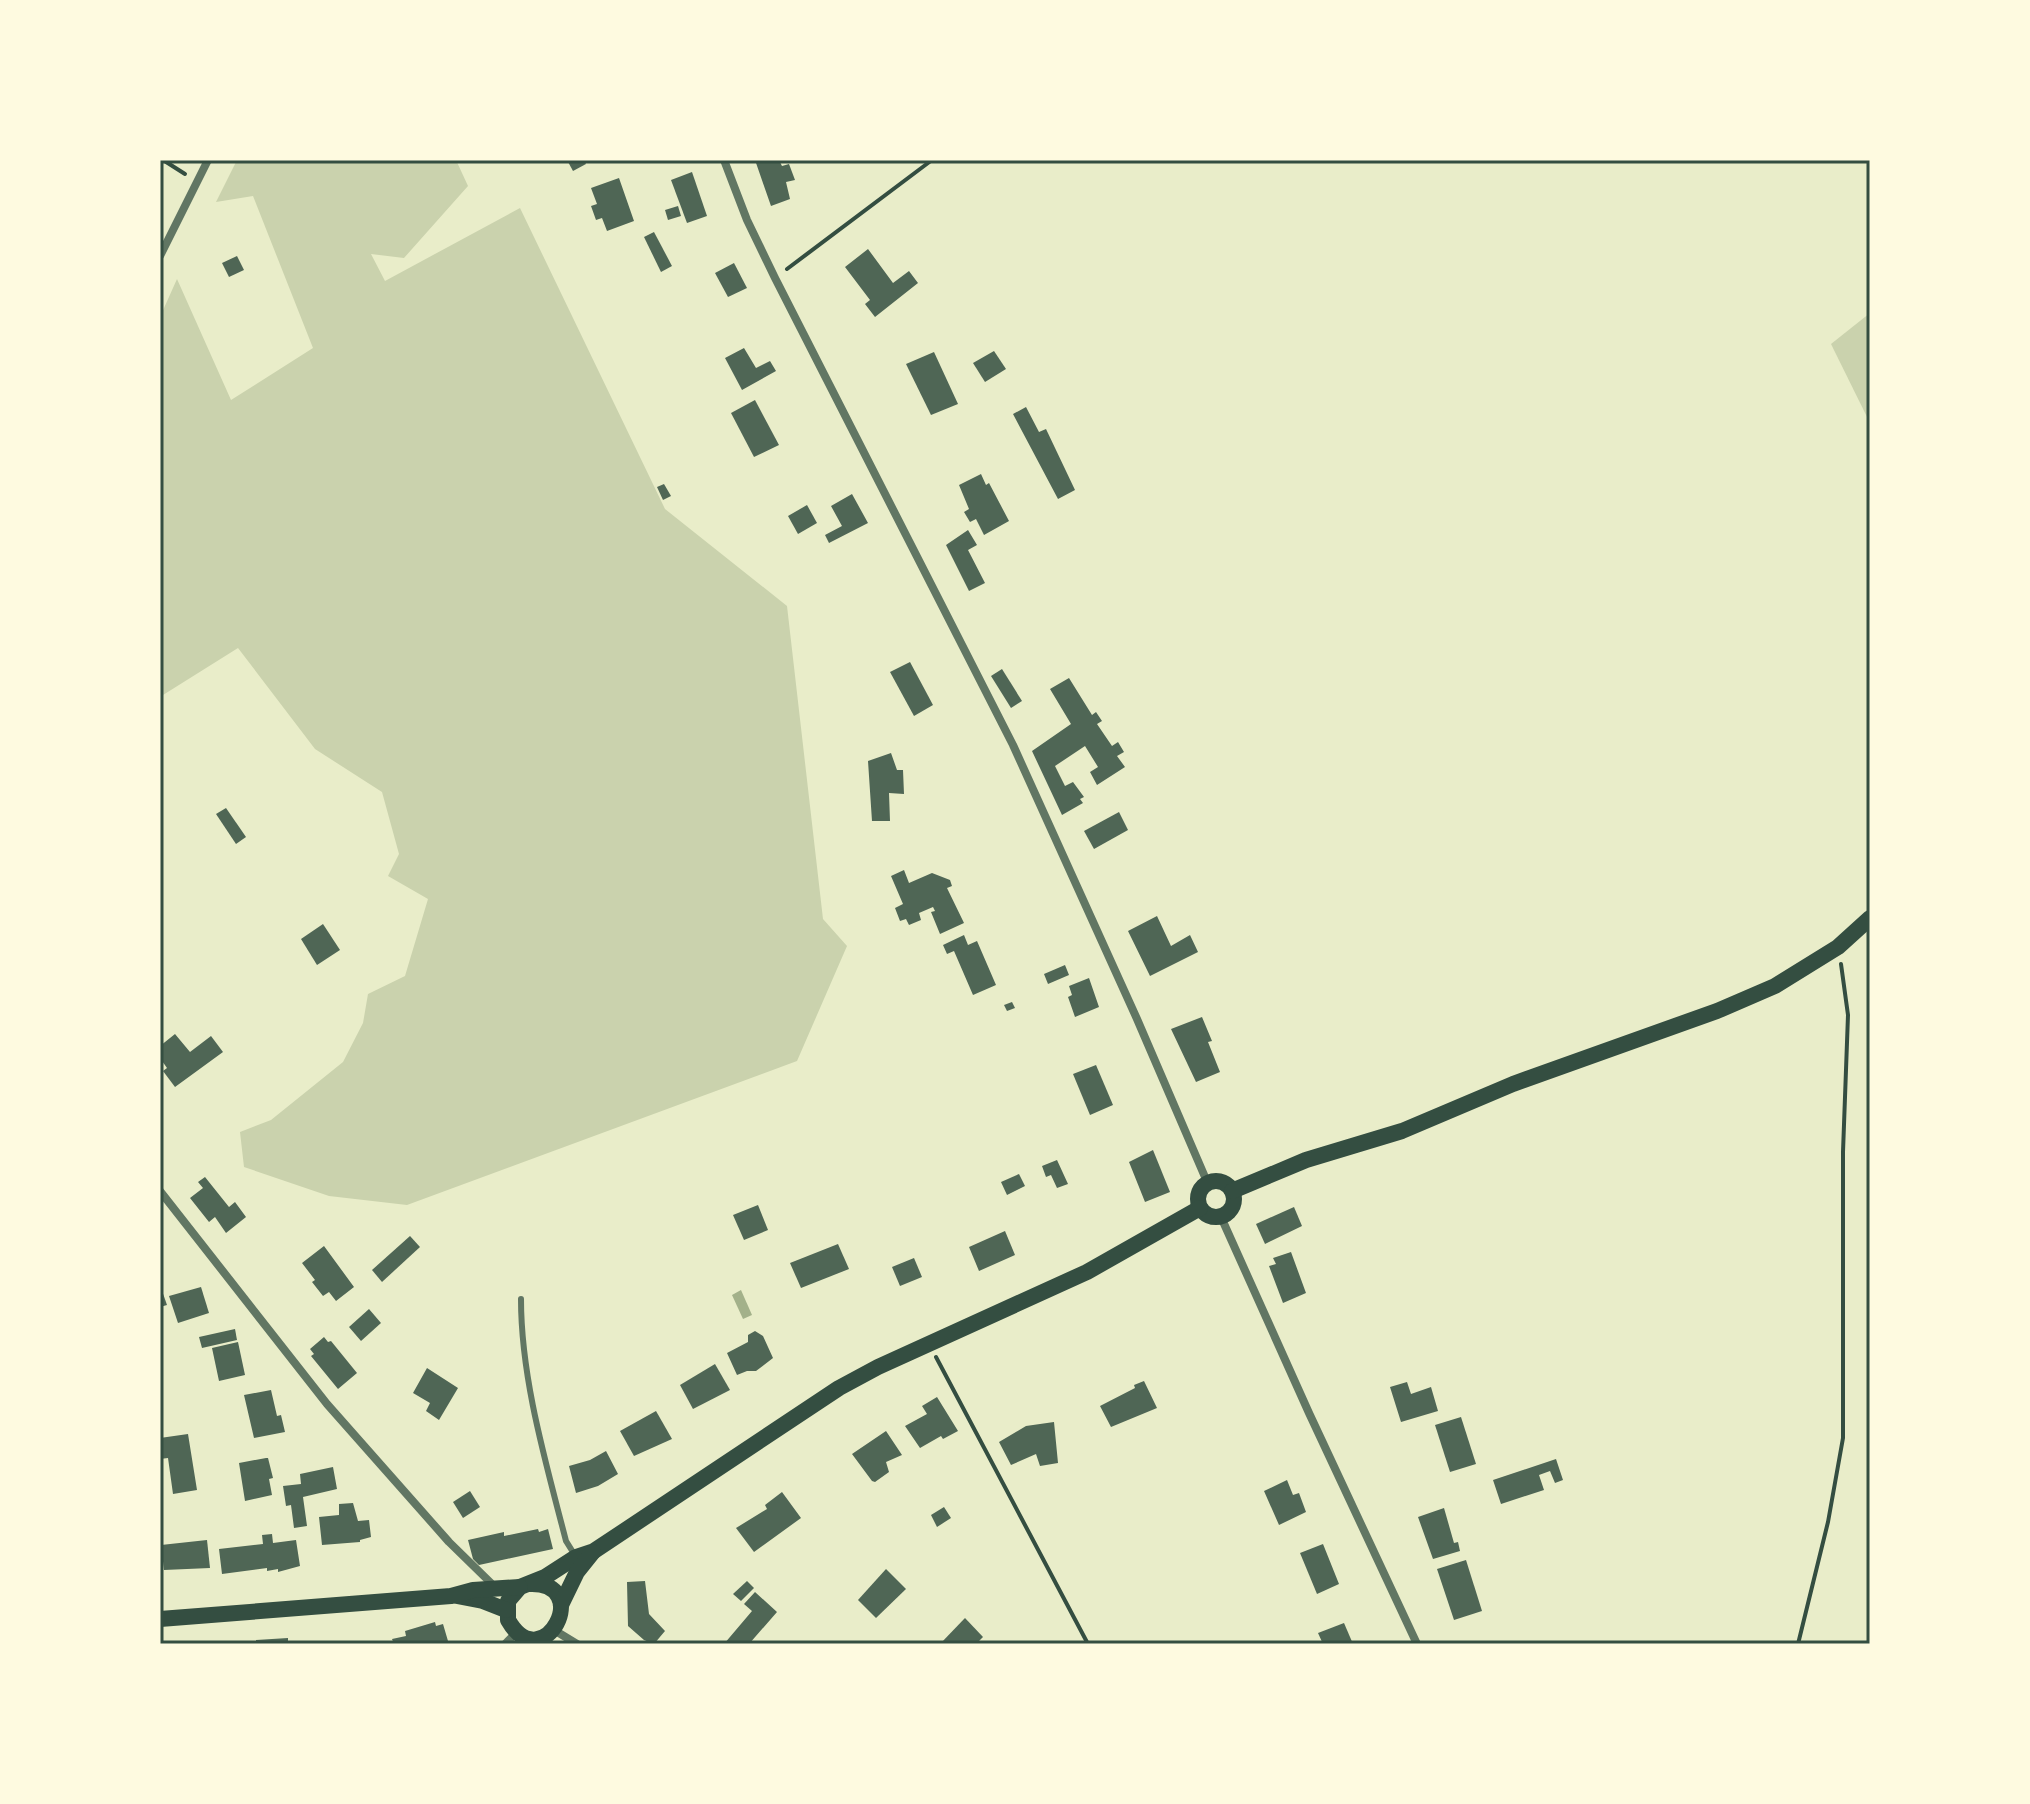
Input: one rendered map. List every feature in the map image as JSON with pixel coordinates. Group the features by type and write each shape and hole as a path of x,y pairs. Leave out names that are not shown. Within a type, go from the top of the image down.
{"main road":[{"path":"1232,1191 1306,1160 1402,1131 1513,1084 1717,1011 1775,986 1838,947 1870,918"},
{"path":"1223,1183 1232,1191 1233,1206 1221,1217 1209,1216 1200,1208 1198,1195 1208,1184 1223,1183"},
{"path":"594,1551 577,1572 561,1605 559,1623 554,1630 538,1638 511,1638 506,1610 513,1593 576,1557 594,1551 839,1388 1087,1272 1200,1208"},
{"path":"160,1619 451,1596 524,1585 545,1586 553,1591 561,1605"},
{"path":"451,1596 483,1601 506,1610"}],"street":[{"path":"160,256 208,160"},
{"path":"724,160 747,220 775,278 1013,745 1208,1184"},
{"path":"160,1191 327,1404 449,1542 495,1587"},
{"path":"1221,1217 1417,1644"},
{"path":"554,1630 577,1644"}],"lane":[{"path":"521,1299 526,1370 566,1541 576,1557"}],"path":[{"path":"163,160 197,181"},
{"path":"775,278 932,160"},
{"path":"1798,1644 1831,1509 1844,1423 1843,1152 1848,1015 1838,947"},
{"path":"929,1345 1088,1644"}],"shaded area":[{"path":"237,160 456,160 468,186 404,258 371,254 385,281 520,208 665,509 787,606 823,919 847,946 797,1061 407,1205 329,1196 244,1167 240,1132 271,1120 343,1062 363,1023 368,994 405,976 428,899 388,876 399,854 382,792 315,749 238,648 163,695 160,689 160,317 177,279 231,400 313,348 253,196 216,202"},
{"path":"1870,313 1870,423 1831,344"},
{"path":"741,1290 752,1315 743,1319 732,1295"}],"building":[{"path":"567,160 584,160 586,164 573,171"},
{"path":"755,160 779,160 782,166 789,164 795,180 786,182 790,199 771,206"},
{"path":"692,172 707,216 687,223 671,180"},
{"path":"619,178 634,221 607,231 602,218 596,220 591,206 597,204 591,188"},
{"path":"678,206 681,216 668,220 665,210"},
{"path":"654,232 672,266 661,272 644,237"},
{"path":"868,249 893,283 909,271 918,283 875,317 865,304 870,300 845,267"},
{"path":"237,256 244,270 229,277 222,263"},
{"path":"734,263 747,288 728,297 715,273"},
{"path":"744,348 756,368 770,361 776,371 742,390 725,358"},
{"path":"994,351 1006,369 985,382 973,363"},
{"path":"934,352 958,404 931,415 906,364"},
{"path":"755,400 779,445 754,457 731,413"},
{"path":"1026,407 1039,432 1046,429 1075,490 1058,499 1013,414"},
{"path":"981,474 1009,521 984,535 976,519 970,522 964,512 969,509 959,485"},
{"path":"664,484 671,496 663,500 657,487"},
{"path":"852,494 868,523 829,543 825,535 842,526 831,506"},
{"path":"807,505 817,523 798,534 788,516"},
{"path":"968,530 977,545 968,550 985,583 969,591 946,545"},
{"path":"910,662 933,705 914,716 890,672"},
{"path":"1002,669 1022,701 1011,708 991,676"},
{"path":"1069,678 1092,715 1096,712 1102,721 1097,724 1112,746 1118,742 1124,752 1117,756 1125,767 1097,785 1090,772 1098,767 1085,746 1055,766 1065,786 1073,782 1084,797 1080,799 1083,803 1062,815 1032,751 1071,724 1050,689"},
{"path":"891,753 897,770 903,770 904,794 889,793 890,821 872,821 868,761"},
{"path":"226,808 246,837 236,844 216,814"},
{"path":"1119,812 1128,830 1094,849 1084,831"},
{"path":"904,870 909,883 932,873 950,880 952,886 947,888 964,923 940,934 931,912 935,911 933,907 919,913 921,920 909,925 906,919 900,921 895,908 903,904 891,876"},
{"path":"1157,916 1171,946 1190,935 1198,952 1150,976 1128,931"},
{"path":"323,924 340,950 317,965 301,939"},
{"path":"964,935 968,945 977,941 996,985 973,995 954,951 947,954 943,945"},
{"path":"1065,965 1069,975 1048,984 1044,974"},
{"path":"1089,978 1099,1007 1075,1017 1068,997 1072,995 1069,986"},
{"path":"1012,1002 1015,1008 1007,1011 1004,1005"},
{"path":"1202,1017 1220,1072 1196,1082 1171,1029"},
{"path":"175,1034 190,1052 211,1036 223,1052 175,1087 163,1071 167,1068 160,1058 160,1046"},
{"path":"1096,1065 1113,1105 1090,1115 1073,1074"},
{"path":"1153,1150 1170,1192 1145,1202 1129,1162"},
{"path":"1057,1160 1068,1184 1057,1188 1051,1175 1046,1177 1042,1166"},
{"path":"1019,1174 1025,1186 1007,1195 1001,1182"},
{"path":"205,1177 229,1207 235,1202 246,1217 226,1233 215,1217 209,1222 190,1198 203,1188 198,1182"},
{"path":"758,1205 768,1230 744,1240 733,1215"},
{"path":"1294,1207 1302,1226 1265,1244 1256,1224"},
{"path":"1005,1231 1015,1255 979,1271 969,1247"},
{"path":"410,1236 420,1247 382,1282 372,1270"},
{"path":"838,1244 849,1269 801,1288 790,1263"},
{"path":"324,1246 354,1287 336,1301 329,1292 323,1296 302,1263"},
{"path":"1291,1252 1306,1293 1283,1303 1269,1266 1276,1264 1273,1258"},
{"path":"914,1258 922,1277 900,1286 892,1267"},
{"path":"160,1285 167,1305 160,1307"},
{"path":"201,1287 209,1313 178,1323 169,1296"},
{"path":"369,1309 381,1323 361,1341 349,1327"},
{"path":"235,1329 237,1340 202,1348 199,1337"},
{"path":"755,1331 763,1336 773,1358 756,1371 737,1375 727,1353 748,1342 748,1335"},
{"path":"324,1337 331,1341 357,1373 338,1389 311,1356 314,1354 310,1349"},
{"path":"238,1342 245,1375 219,1381 212,1348"},
{"path":"715,1364 730,1390 693,1409 680,1385"},
{"path":"427,1368 458,1388 439,1420 426,1411 430,1403 413,1393"},
{"path":"1144,1381 1157,1408 1111,1427 1100,1406"},
{"path":"1407,1382 1411,1394 1431,1387 1438,1411 1401,1422 1390,1387"},
{"path":"271,1390 277,1416 281,1415 285,1432 254,1438 244,1395"},
{"path":"937,1397 958,1431 920,1448 905,1426 927,1414 922,1406"},
{"path":"656,1411 672,1439 634,1456 620,1431"},
{"path":"1461,1417 1476,1464 1450,1472 1435,1425"},
{"path":"1054,1422 1058,1463 1040,1466 1036,1454 1011,1465 999,1442 1026,1426"},
{"path":"886,1431 902,1455 886,1462 889,1472 875,1482 852,1454"},
{"path":"188,1434 197,1490 173,1494 168,1458 160,1459 160,1438"},
{"path":"606,1451 618,1474 598,1486 576,1493 569,1466"},
{"path":"268,1458 273,1478 269,1479 272,1495 245,1501 239,1463"},
{"path":"1556,1459 1563,1480 1555,1483 1550,1471 1539,1475 1544,1490 1501,1504 1493,1480"},
{"path":"333,1467 337,1489 303,1497 307,1526 294,1528 291,1505 286,1506 283,1486 301,1484 300,1474"},
{"path":"1287,1480 1293,1495 1299,1493 1306,1512 1279,1525 1264,1491"},
{"path":"470,1491 480,1507 463,1518 453,1502"},
{"path":"782,1492 801,1518 754,1552 736,1528 767,1509 765,1505"},
{"path":"353,1503 358,1521 369,1520 371,1537 360,1542 322,1545 319,1517 339,1515 339,1504"},
{"path":"944,1507 951,1518 937,1527 931,1515"},
{"path":"1444,1508 1454,1543 1458,1542 1460,1551 1433,1559 1418,1517"},
{"path":"538,1529 539,1532 548,1529 553,1549 479,1565 473,1559 468,1540"},
{"path":"272,1534 273,1543 296,1540 300,1566 278,1572 278,1569 267,1571 267,1568 222,1574 219,1549 263,1544 262,1535"},
{"path":"207,1540 210,1568 164,1570 161,1545"},
{"path":"1323,1544 1339,1584 1317,1594 1300,1553"},
{"path":"1466,1560 1482,1611 1454,1620 1437,1569"},
{"path":"886,1569 906,1589 876,1618 858,1600"},
{"path":"645,1581 649,1614 665,1631 654,1644 644,1640 628,1626 627,1582"},
{"path":"747,1581 754,1588 741,1601 733,1594"},
{"path":"755,1592 777,1612 749,1644 724,1644 752,1611 744,1604"},
{"path":"965,1618 983,1637 976,1644 940,1644"},
{"path":"435,1622 436,1626 443,1624 448,1641 441,1644 394,1644 392,1639 406,1636 405,1631"},
{"path":"1344,1623 1353,1644 1323,1644 1318,1633"},
{"path":"288,1638 288,1644 256,1644 256,1640"}]}
